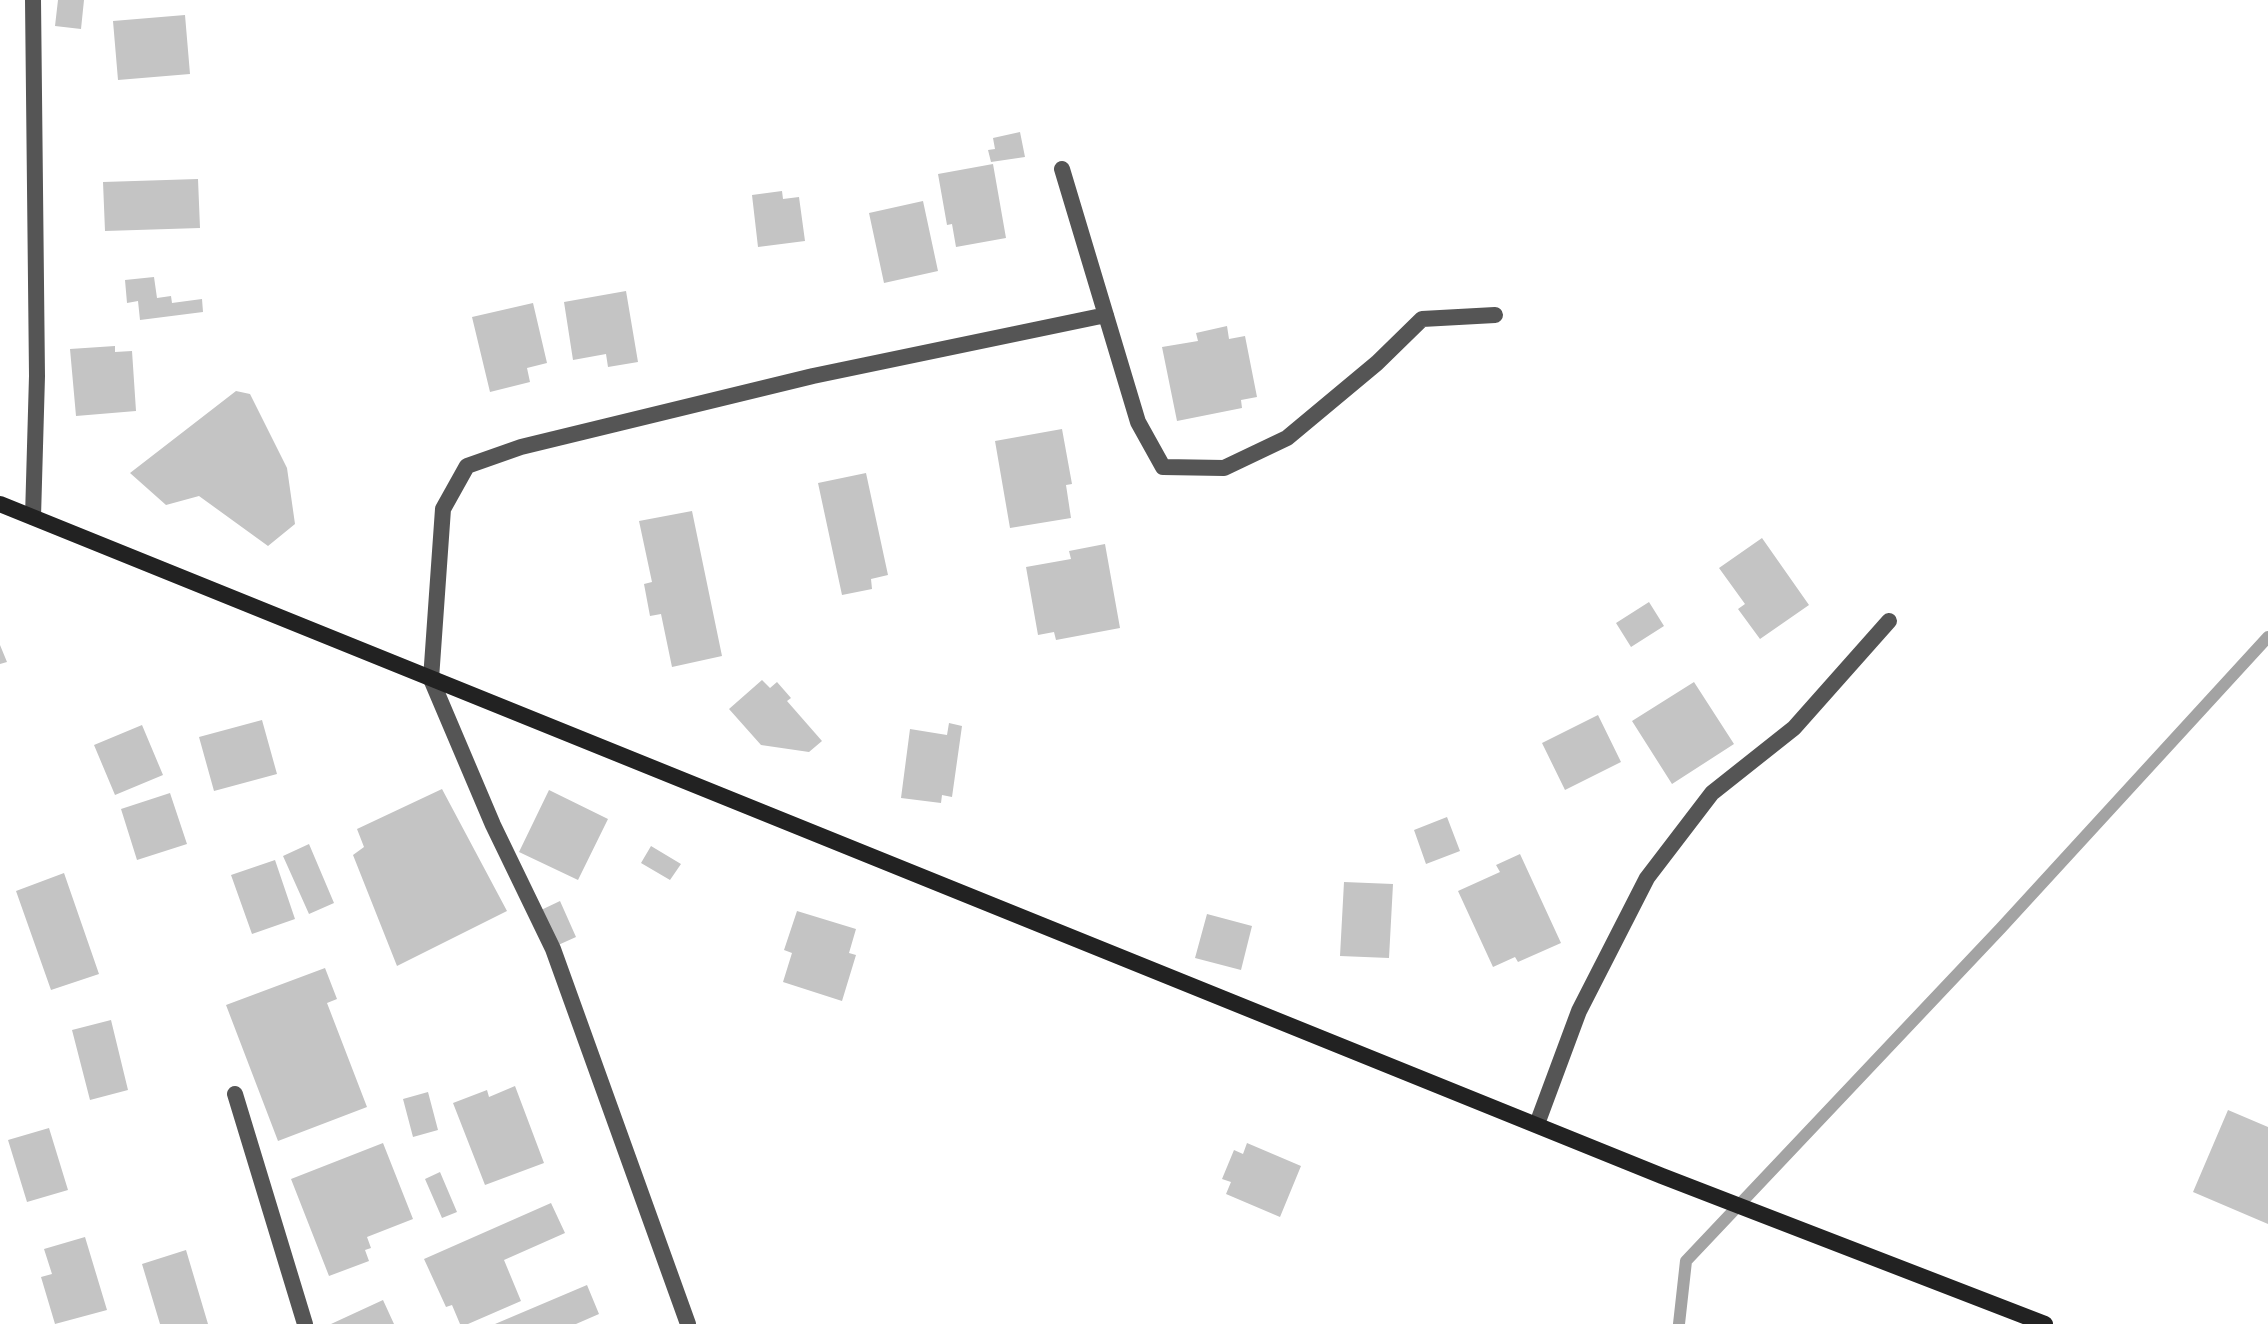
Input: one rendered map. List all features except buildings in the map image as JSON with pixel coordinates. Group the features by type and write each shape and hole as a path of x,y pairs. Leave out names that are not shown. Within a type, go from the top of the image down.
{"street":[{"path":"33,0 37,376 33,517"},
{"path":"1062,169 1138,422 1163,467 1224,468 1287,438 1377,363 1422,319 1495,315"},
{"path":"688,1324 553,949 493,825 431,679 443,509 467,466 521,447 813,376 1106,315"},
{"path":"0,504 1712,1196 2045,1324"},
{"path":"1537,1124 1579,1011 1647,878 1712,793 1794,728 1889,621"},
{"path":"235,1094 305,1324"}],"waterway":[{"path":"1679,1324 1686,1261 2001,928 2268,637"}]}
